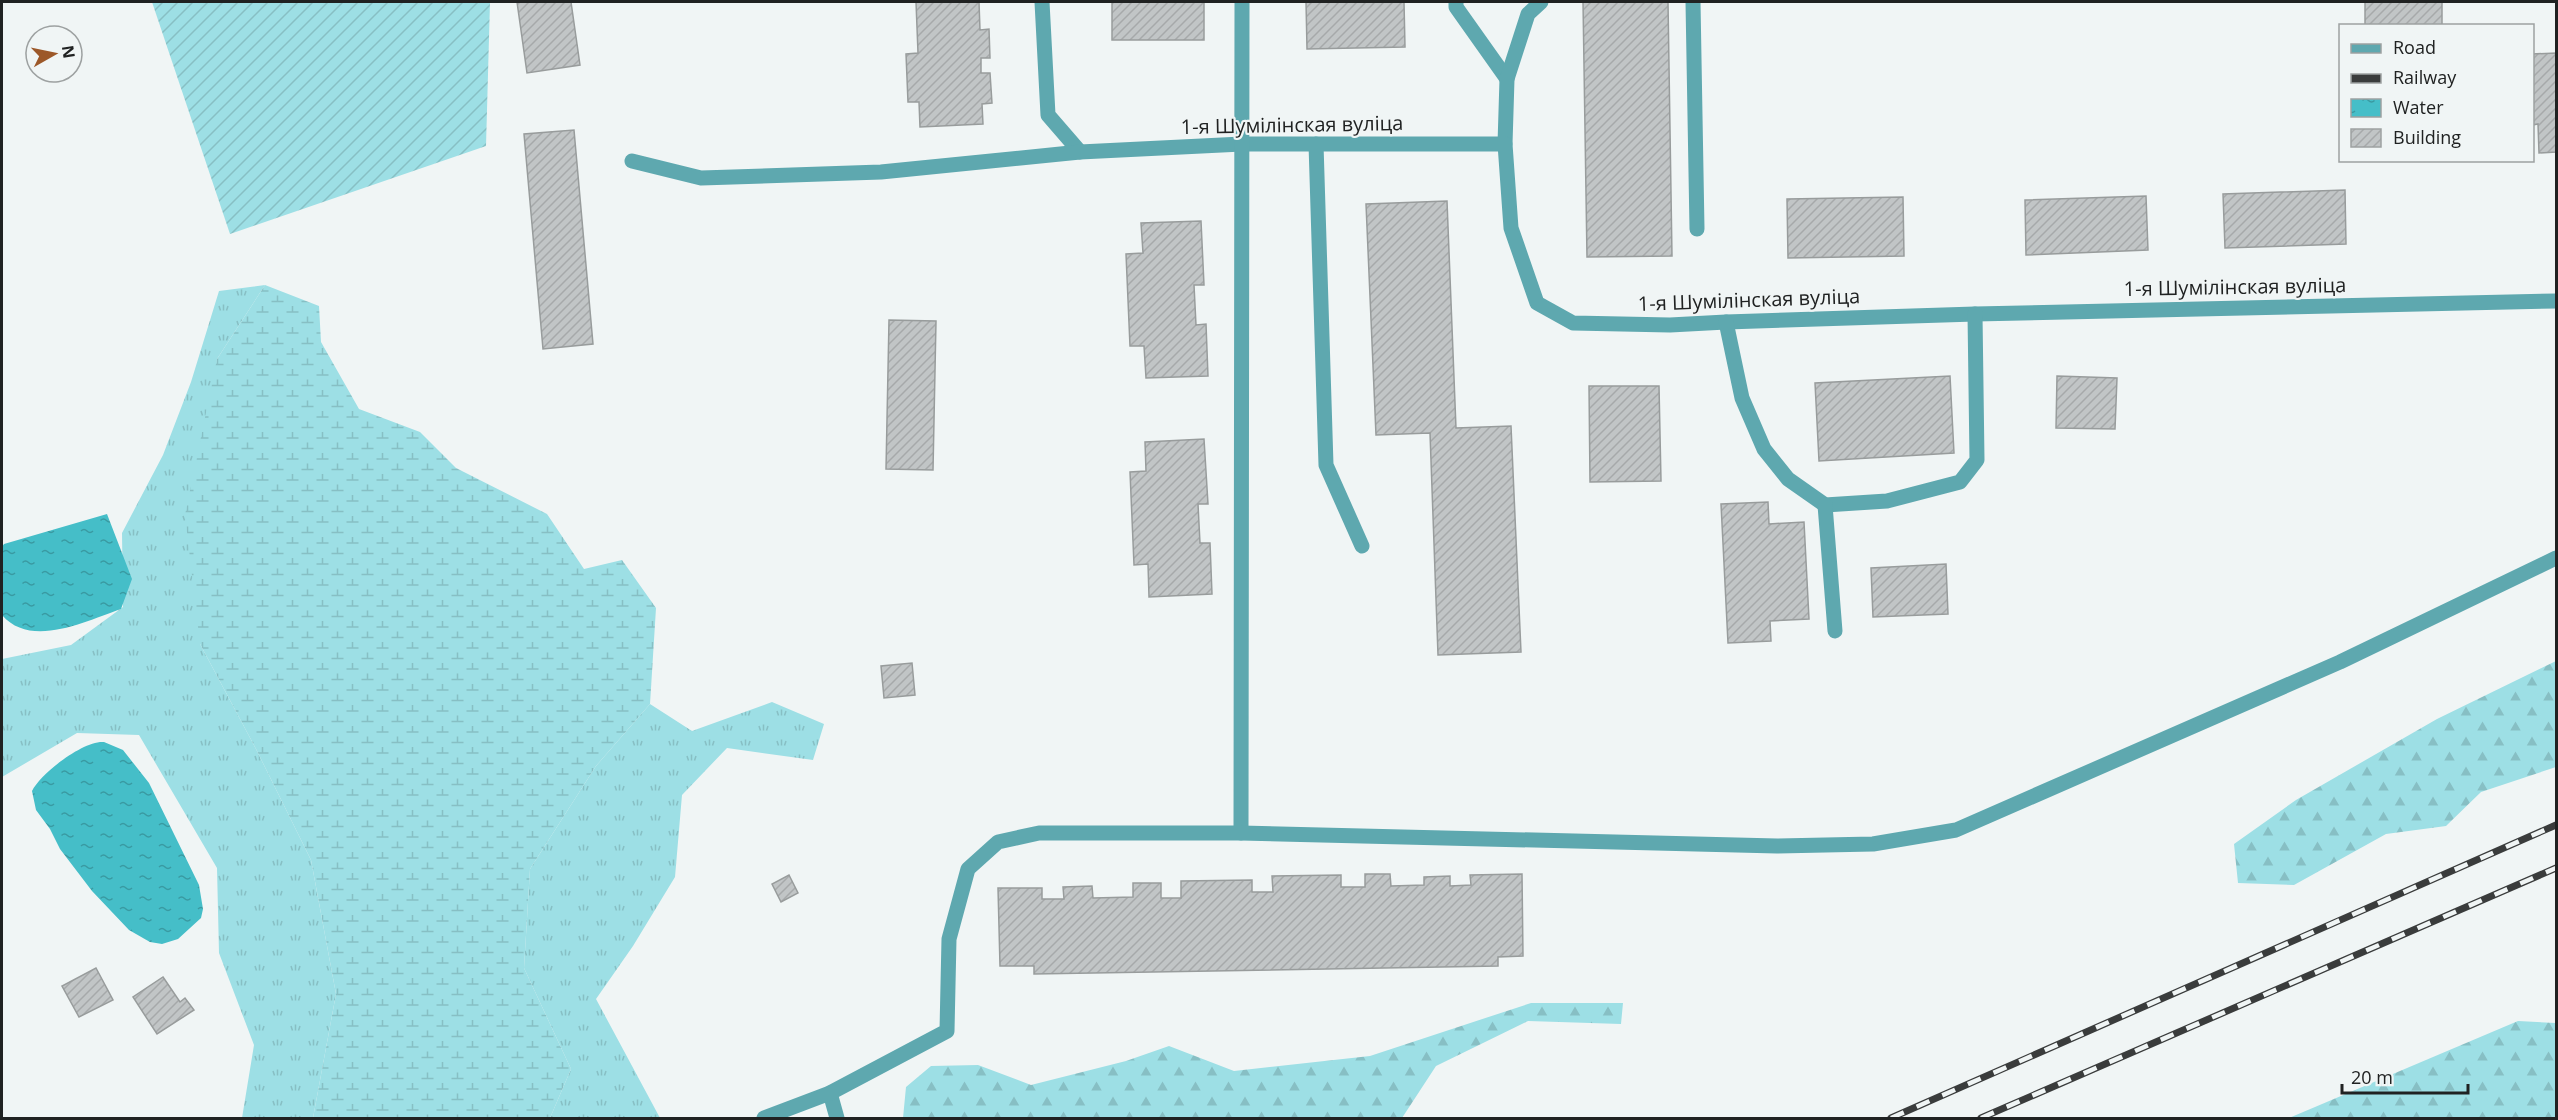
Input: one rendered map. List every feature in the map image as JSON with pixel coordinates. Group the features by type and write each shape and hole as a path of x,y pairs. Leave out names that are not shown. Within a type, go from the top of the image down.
{"street":[{"path":"1042,2 1048,115 1080,152"},
{"path":"1240,833 1242,2"},
{"path":"1456,2 1456,7 1507,79"},
{"path":"1505,144 1507,79 1528,14 1541,2"},
{"path":"1693,2 1697,229"},
{"name":"1-я Шумілінская вуліца","path":"632,161 701,178 881,172 1080,152 1242,144 1505,144 1511,228 1537,303 1573,323 1670,326 1726,322 1976,314 2556,301"},
{"path":"1316,144 1326,465 1362,546"},
{"path":"1726,322 1742,398 1764,449 1788,479 1825,505 1887,501 1960,482 1977,460 1976,314"},
{"path":"1825,505 1835,631"},
{"path":"764,1119 830,1093 947,1031 949,939 968,868 998,842 1039,832 1240,833 1777,846 1873,844 1956,830 2340,662 2556,558"},
{"path":"830,1093 837,1119"}],"green space":[{"path":"152,2 490,2 486,146 230,234"},
{"path":"265,285 217,359 200,644 256,749 311,860 336,994 313,1118 242,1118 254,1045 219,953 217,868 139,735 77,733 2,777 2,659 71,645 123,607 122,533 163,455 191,382 219,291"},
{"path":"265,285 319,306 321,342 359,409 420,432 456,468 547,514 584,569 622,560 656,608 650,704 596,766 530,869 524,968 571,1069 550,1118 313,1118 336,994 311,860 256,749 200,644 185,515 217,359"},
{"path":"2556,661 2556,767 2481,792 2446,826 2386,834 2294,885 2238,883 2234,844 2296,800 2437,719"},
{"path":"772,702 824,724 813,760 727,748 682,795 675,877 633,946 596,999 660,1118 550,1118 571,1069 524,968 530,869 596,766 650,704 692,731"},
{"path":"1531,1003 1623,1003 1621,1024 1528,1021 1436,1066 1402,1118 903,1118 906,1087 931,1066 978,1065 1031,1085 1126,1061 1169,1046 1234,1071 1370,1056"},
{"path":"2518,1021 2556,1023 2556,1118 2289,1118"}],"water":[{"path":"107,514 132,579 121,609 76,625 43,631 28,630 14,625 2,615 2,547 4,544"},
{"path":"104,742 123,750 149,783 199,885 203,909 201,918 178,939 162,944 150,942 129,930 92,891 60,849 50,829 36,810 32,791 44,775 75,752 86,746"}],"building":[{"path":"517,2 571,2 580,65 527,73"},
{"path":"916,2 979,2 980,30 989,29 990,58 981,58 981,73 990,73 992,103 982,104 983,124 920,127 919,102 908,102 906,54 918,53"},
{"path":"1112,2 1204,2 1204,40 1112,40"},
{"path":"1306,2 1404,2 1405,47 1307,49"},
{"path":"1583,2 1668,2 1672,256 1587,257"},
{"path":"2365,2 2442,2 2442,24 2365,24"},
{"path":"2556,53 2556,152 2539,153 2538,124 2534,125 2534,54"},
{"path":"574,130 593,344 543,349 524,134"},
{"path":"2345,190 2346,244 2225,248 2223,194"},
{"path":"2146,196 2148,250 2026,255 2025,200"},
{"path":"1903,197 1904,256 1788,258 1787,199"},
{"path":"1447,201 1456,428 1511,426 1521,652 1438,655 1430,433 1376,435 1366,204"},
{"path":"1201,221 1204,285 1194,285 1196,325 1206,324 1208,376 1146,378 1144,346 1130,346 1126,254 1143,253 1141,223"},
{"path":"889,320 936,321 933,470 886,469"},
{"path":"1950,376 1954,453 1819,461 1815,383"},
{"path":"2057,376 2117,378 2115,429 2056,428"},
{"path":"1589,386 1659,386 1661,481 1590,482"},
{"path":"1204,439 1208,504 1198,504 1200,543 1210,543 1212,594 1149,597 1148,564 1134,565 1130,472 1146,471 1145,442"},
{"path":"1768,502 1769,524 1804,522 1809,619 1770,621 1771,641 1728,643 1721,504"},
{"path":"1946,564 1948,614 1873,617 1871,568"},
{"path":"912,663 915,695 884,698 881,666"},
{"path":"1365,874 1390,874 1391,886 1424,885 1424,877 1450,876 1450,886 1471,885 1470,875 1522,874 1523,956 1498,957 1498,966 1034,974 1034,966 1000,966 998,888 1042,888 1042,899 1064,899 1063,887 1092,886 1093,898 1133,897 1133,883 1161,883 1161,898 1181,898 1181,881 1252,880 1252,892 1273,892 1272,876 1341,875 1341,887 1365,887"},
{"path":"789,875 798,893 781,902 772,884"},
{"path":"96,968 113,1000 79,1017 62,986"},
{"path":"163,977 180,1002 185,998 194,1010 157,1034 133,997"}],"railway":[{"path":"1891,1118 2556,825"},
{"path":"1981,1118 2556,868"}]}
